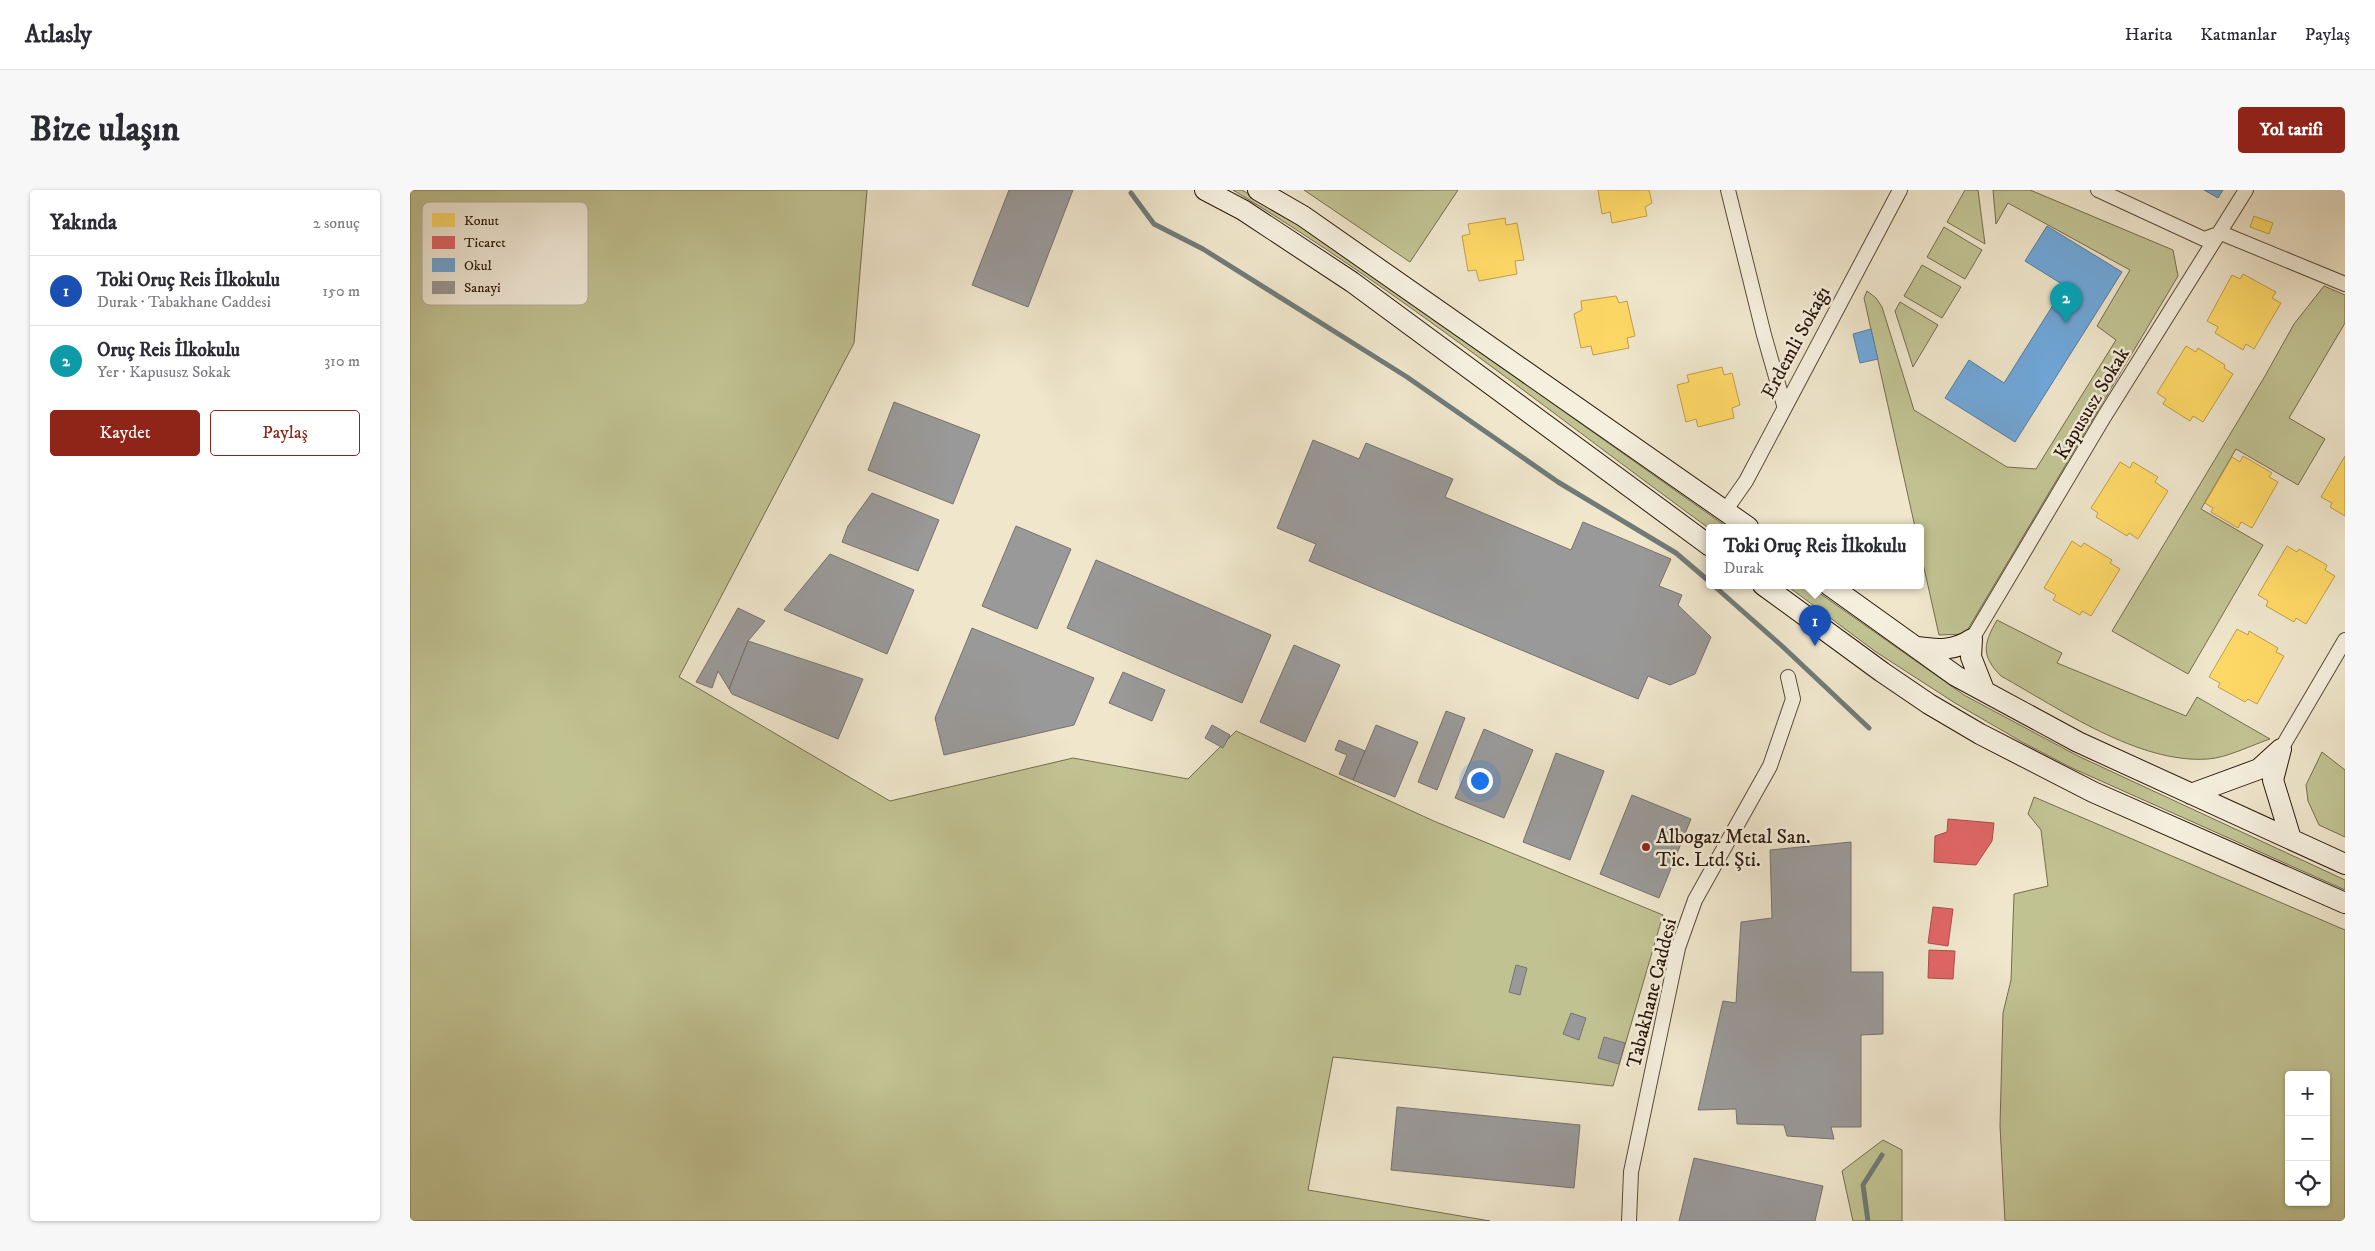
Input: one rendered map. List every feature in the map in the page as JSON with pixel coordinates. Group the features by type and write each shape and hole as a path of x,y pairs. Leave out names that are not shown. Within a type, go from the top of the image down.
{"main road":[{"path":"1205,190 1243,210 1352,282 1706,543"},
{"path":"1258,190 1303,216 1744,524"},
{"path":"1768,589 1890,678 1928,704 1980,734 2093,792 2345,903"},
{"path":"1835,589 1956,676 2078,742 2345,864"},
{"path":"1916,647 1936,650 1955,648 1972,639"},
{"path":"1972,639 1971,658 1984,690"},
{"path":"2191,794 2259,769 2281,749"},
{"path":"2281,749 2273,780 2291,839"}],"street":[{"path":"1728,190 1764,335 1784,405"},
{"name":"Erdemli Sokağı","path":"1726,511 1746,481 1784,405 1900,190"},
{"path":"2098,190 2204,239 2221,233 2345,284"},
{"name":"Kapususz Sokak","path":"1972,639 2104,417 2221,233 2246,190"},
{"path":"2281,749 2345,640"},
{"name":"Tabakhane Caddesi","path":"1629,1221 1631,1172 1678,948 1695,900 1770,766 1793,699 1788,677"}],"green space":[{"path":"410,190 867,190 854,343 679,677 890,801 1073,758 1188,779 1236,731 1436,822 1663,915 1613,1086 1333,1057 1308,1190 1490,1221 410,1221"},
{"path":"1233,190 1242,190 1306,229 1723,524 1706,524 1706,526 1416,311 1295,229"},
{"path":"1304,190 1458,190 1410,262"},
{"path":"1965,190 1978,190 1985,244 1947,222"},
{"path":"1993,190 2030,190 2173,250 2178,276 1965,634 1939,635 1924,568 1924,524 1914,524 1864,298 1867,291 1876,298 1882,307 1914,410 2007,467 2036,469 2116,340 2097,326 2130,270 2008,203 1996,224"},
{"path":"1944,227 1982,250 1965,279 1927,257"},
{"path":"1922,265 1961,287 1942,318 1904,296"},
{"path":"2324,286 2345,295 2345,323 2289,418 2325,439 2298,485 2236,449 2201,509 2263,545 2188,674 2112,631 2265,376 2294,324"},
{"path":"1900,302 1938,325 1913,367 1895,311"},
{"path":"1791,589 1814,589 1964,695 2078,756 2345,880 2345,890 2072,768 2022,742 1955,703 1876,652"},
{"path":"1997,620 2062,653 2057,663 2186,716 2197,697 2270,739 2231,754 2208,759 2182,758 2155,753 2128,744 2074,718 2001,676 1990,662 1986,649 1989,636"},
{"path":"2322,752 2345,770 2345,837 2319,825 2308,801 2306,785"},
{"path":"2034,797 2345,930 2345,1221 2005,1221 2000,1126 2003,1013 2011,980 2014,894 2048,886 2041,830 2028,814"},
{"path":"1883,1140 1902,1150 1902,1221 1853,1221 1842,1171"}],"building: Konut":[{"path":"1598,190 1649,190 1652,203 1645,207 1647,216 1612,223 1610,212 1602,214"},
{"path":"2254,216 2273,223 2269,234 2250,227"},
{"path":"1505,218 1506,225 1517,223 1524,260 1515,261 1517,274 1479,281 1476,270 1468,271 1462,236 1470,234 1468,224"},
{"path":"2243,274 2276,292 2272,298 2281,303 2254,349 2246,344 2243,350 2215,333 2218,327 2207,321 2232,275 2240,279"},
{"path":"1616,296 1619,303 1627,301 1635,336 1627,338 1629,348 1593,355 1591,346 1581,348 1574,314 1582,310 1581,301"},
{"path":"2186,346 2196,352 2198,348 2225,365 2224,368 2233,374 2203,422 2193,416 2190,421 2163,404 2166,399 2157,393"},
{"path":"1722,367 1724,375 1732,373 1740,405 1732,408 1734,418 1698,427 1696,419 1686,422 1677,385 1689,382 1687,375"},
{"path":"2243,456 2272,473 2269,477 2278,482 2252,528 2241,522 2238,528 2211,512 2213,508 2205,503 2232,457 2240,462"},
{"path":"2345,456 2345,516 2330,507 2332,503 2321,497"},
{"path":"2120,462 2130,468 2133,462 2158,477 2155,482 2168,491 2138,539 2129,533 2127,536 2096,517 2098,513 2091,508"},
{"path":"2072,541 2081,547 2084,543 2112,560 2110,563 2120,569 2091,616 2082,611 2080,615 2053,600 2056,595 2044,588"},
{"path":"2287,546 2297,552 2299,549 2327,565 2325,570 2335,576 2306,624 2296,618 2294,622 2266,606 2268,601 2258,595"},
{"path":"2237,629 2248,635 2249,631 2278,648 2276,652 2284,656 2257,704 2248,699 2245,702 2218,687 2220,683 2209,677"}],"building: Ticaret":[{"path":"1948,819 1994,823 1992,841 1976,865 1934,862 1935,836 1947,832"},
{"path":"1933,907 1953,909 1948,946 1928,943"},
{"path":"1929,950 1955,951 1953,979 1928,978"}],"building: Okul":[{"path":"2204,190 2223,190 2218,198"},
{"path":"2047,226 2122,272 2015,442 1945,398 1969,360 2004,383 2065,286 2025,261"},
{"path":"1871,329 1878,359 1860,363 1853,334"}],"building: Sanayi":[{"path":"1009,190 1073,190 1028,307 972,285"},
{"path":"894,402 980,435 953,504 868,470"},
{"path":"1313,440 1359,459 1366,443 1453,479 1445,497 1571,550 1583,522 1671,559 1659,586 1682,595 1678,605 1711,637 1695,674 1670,685 1648,676 1638,699 1309,561 1316,544 1277,528"},
{"path":"872,493 939,520 918,571 842,542 848,526"},
{"path":"1016,526 1071,549 1037,629 982,606"},
{"path":"830,554 914,590 887,654 784,610"},
{"path":"1096,560 1271,635 1242,703 1067,628"},
{"path":"738,608 765,621 748,641 729,689 718,671 712,688 696,682"},
{"path":"972,628 1094,678 1074,725 944,755 935,718"},
{"path":"748,641 863,679 838,739 732,694 729,689"},
{"path":"1294,645 1340,665 1305,742 1260,722"},
{"path":"1123,672 1165,690 1152,721 1109,703"},
{"path":"1446,711 1465,718 1437,790 1418,782"},
{"path":"1212,725 1230,735 1223,748 1205,738"},
{"path":"1376,725 1418,742 1395,797 1353,780"},
{"path":"1484,729 1533,750 1504,818 1455,798"},
{"path":"1339,740 1365,751 1353,780 1339,774 1347,755 1335,750"},
{"path":"1556,753 1604,771 1570,860 1523,842"},
{"name":"Albogaz Metal San. Tic. Ltd. Şti.","path":"1632,795 1691,819 1659,898 1600,874"},
{"path":"1851,842 1851,972 1883,972 1883,1034 1861,1035 1861,1127 1831,1127 1834,1139 1787,1136 1784,1125 1737,1124 1736,1109 1698,1110 1723,1001 1736,1003 1741,922 1772,918 1770,850"},
{"path":"1516,965 1527,968 1520,995 1509,992"},
{"path":"1571,1013 1586,1018 1579,1040 1563,1034"},
{"path":"1604,1037 1625,1043 1619,1064 1598,1058"},
{"path":"1397,1107 1580,1125 1574,1188 1391,1170"},
{"path":"1694,1158 1823,1186 1815,1221 1679,1221"}],"waterway":[{"path":"1131,193 1154,224 1203,249 1407,377 1558,482 1676,553 1706,579"},
{"path":"1718,589 1782,646 1869,728"},
{"path":"1868,1221 1863,1185 1882,1155"}],"place":[{"name":"Oruç Reis İlkokulu","path":"2066,323"},
{"name":"Toki Oruç Reis İlkokulu","path":"1815,646"},
{"name":"Albogaz Metal San. Tic. Ltd. Şti.","path":"1646,847"}]}
